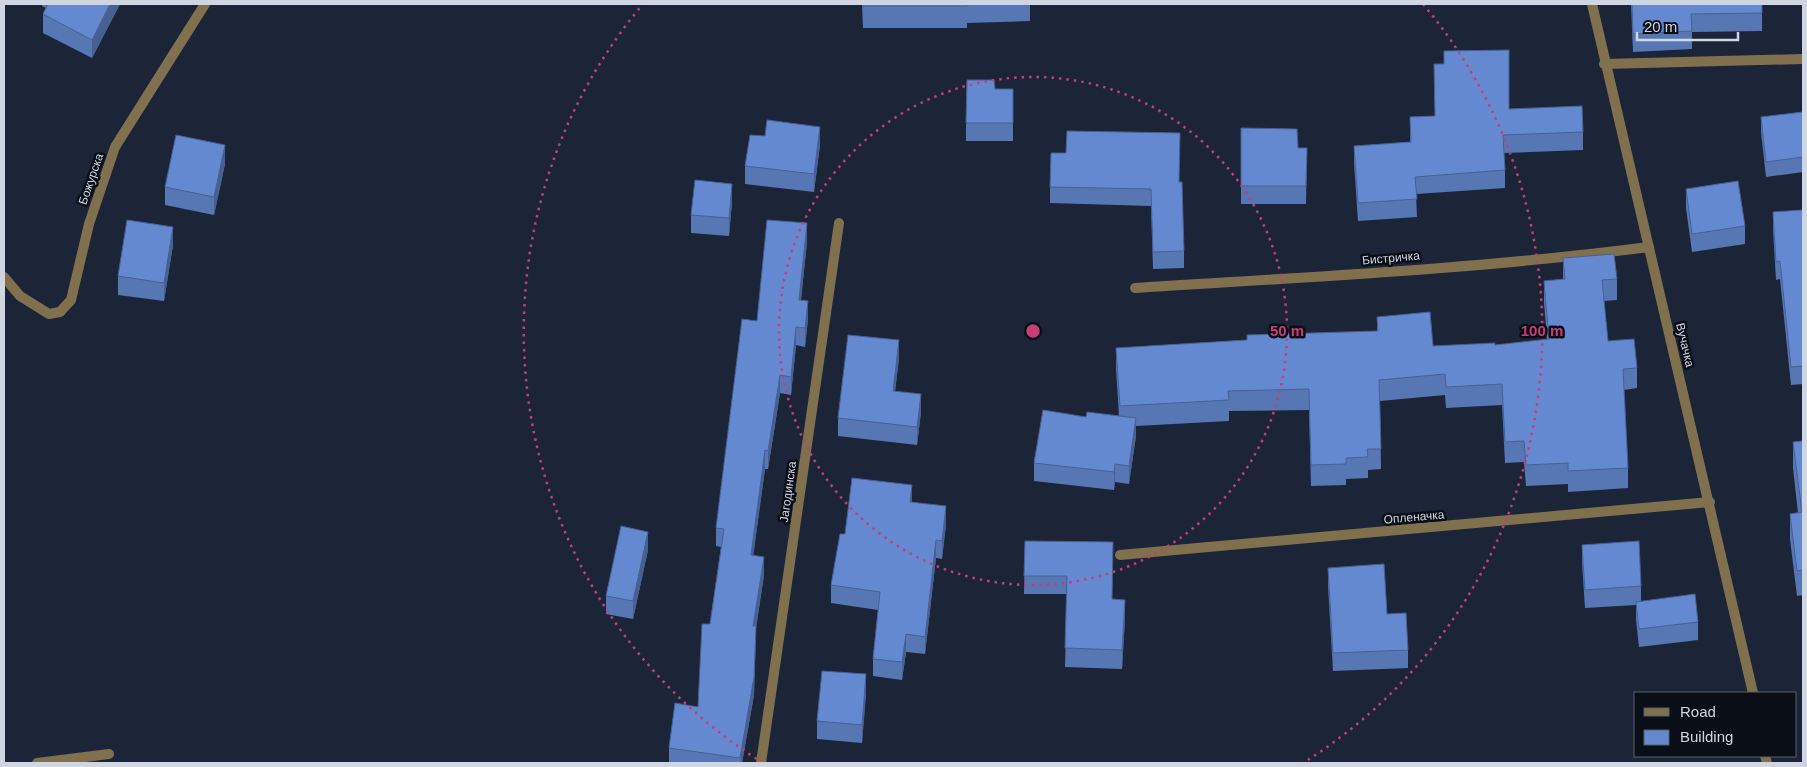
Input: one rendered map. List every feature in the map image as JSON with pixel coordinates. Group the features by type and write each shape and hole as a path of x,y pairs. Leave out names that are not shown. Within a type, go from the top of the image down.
{"street":[{"name":"Божурска","path":"4,277 20,296 49,314 60,312 71,300 89,224 115,147 205,4"},
{"name":"Вучачка","path":"1592,4 1604,64 1710,502 1753,692"},
{"path":"1604,64 1803,59"},
{"name":"Јагодинска","path":"760,763 839,224"},
{"name":"Бистричка","path":"1135,288 1378,272 1590,255 1649,247"},
{"name":"Опленачка","path":"1120,555 1710,502"},
{"path":"38,763 109,754"}],"building":[{"path":"48,4 110,4 92,40 43,14"},
{"path":"863,4 967,4 967,6 863,6"},
{"path":"1632,4 1762,4 1762,13 1691,14 1692,31 1633,34"},
{"path":"1509,50 1509,109 1582,106 1583,132 1503,135 1505,170 1415,177 1417,199 1358,203 1354,146 1411,142 1410,117 1435,116 1434,64 1444,64 1444,51"},
{"path":"967,80 994,80 995,89 1013,89 1013,123 966,123"},
{"path":"1803,112 1803,157 1766,162 1761,117"},
{"path":"767,120 820,127 814,174 745,166 750,135 765,136"},
{"path":"1241,128 1297,129 1298,148 1307,148 1306,186 1241,186"},
{"path":"1067,131 1180,133 1179,182 1182,182 1184,251 1153,252 1151,189 1050,187 1051,153 1066,153"},
{"path":"176,135 225,145 214,197 165,187"},
{"path":"695,180 732,184 729,218 691,215"},
{"path":"1738,181 1745,226 1692,234 1686,189"},
{"path":"1803,210 1803,366 1791,367 1780,261 1776,262 1773,212"},
{"path":"127,220 173,227 164,283 118,276"},
{"path":"767,220 807,223 799,300 808,301 805,328 796,327 791,377 780,375 768,451 765,450 751,555 764,557 753,626 756,626 754,677 740,758 669,748 675,703 698,707 702,624 710,624 724,529 716,528 742,319 757,321"},
{"path":"1614,254 1617,279 1602,280 1608,341 1634,339 1637,368 1623,369 1628,468 1568,471 1568,463 1526,465 1524,441 1505,442 1502,384 1446,387 1445,374 1379,380 1381,449 1367,449 1368,457 1346,458 1346,464 1311,465 1309,389 1228,391 1229,400 1120,406 1116,348 1247,340 1247,335 1378,331 1377,317 1430,312 1433,346 1495,343 1495,345 1549,339 1544,281 1565,279 1563,258"},
{"path":"848,335 899,340 893,391 921,394 917,427 838,418"},
{"path":"1043,410 1086,417 1087,412 1136,418 1129,466 1115,464 1114,472 1034,463"},
{"path":"1803,441 1803,570 1797,571 1790,514 1802,512 1793,442"},
{"path":"852,478 912,485 910,502 946,506 942,541 936,540 925,637 906,634 902,662 873,659 880,592 831,585 840,534 845,534"},
{"path":"621,526 648,532 633,601 606,596"},
{"path":"1025,541 1113,542 1112,599 1125,600 1122,650 1065,648 1067,576 1024,576"},
{"path":"1639,541 1641,586 1585,590 1582,545"},
{"path":"1384,564 1387,614 1406,613 1408,650 1333,653 1328,568"},
{"path":"1695,594 1698,622 1639,629 1636,602"},
{"path":"822,671 866,674 862,725 817,721"}]}
